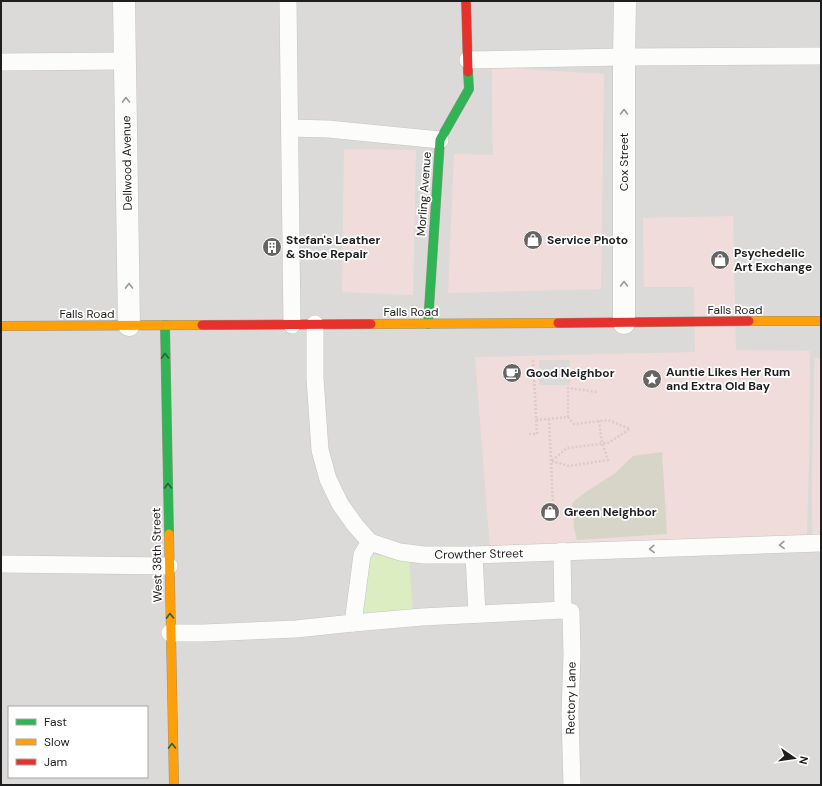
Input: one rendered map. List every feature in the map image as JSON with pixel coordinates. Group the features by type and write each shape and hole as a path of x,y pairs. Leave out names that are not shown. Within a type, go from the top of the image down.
{"main road":[{"name":"Morling Avenue","path":"428,324 440,140 469,89 466,1"},
{"name":"Falls Road","path":"1,326 821,321"},
{"name":"West 38th Street","path":"164,325 174,785"}],"street":[{"name":"Dellwood Avenue","path":"124,1 129,325"},
{"name":"Cox Street","path":"624,323 625,1"}],"lane":[{"path":"288,1 292,325"},
{"path":"468,60 624,57 821,56"},
{"path":"1,62 125,61"},
{"path":"290,128 328,129 440,140"},
{"path":"315,324 315,378 320,450 328,479 340,504 355,525 370,542 362,556 353,623"},
{"name":"Crowther Street","path":"370,542 400,552 424,555 474,555 821,543"},
{"name":"Rectory Lane","path":"562,552 572,655 570,714 572,785"},
{"path":"474,555 478,614"},
{"path":"1,564 169,566"},
{"path":"170,633 296,629 422,617 567,611"}],"path":[{"path":"530,434 537,434 533,358"},
{"path":"551,461 567,448 608,442 630,429 608,420 574,424 568,417 568,388 597,392"},
{"path":"536,420 568,417"},
{"path":"549,419 553,504"},
{"path":"551,461 569,466 608,460 602,443 599,421"}],"shaded area":[{"path":"1,1 821,1 821,358 815,358 812,489 813,534 821,534 821,785 1,785","holes":["492,68 601,289 455,154 493,156"]},
{"path":"492,67 604,74 601,289 448,293 454,154 493,155"},
{"path":"344,149 416,150 413,295 342,292"},
{"path":"733,216 736,350 810,351 807,536 697,538 490,549 475,357 695,352 694,287 644,287 643,218"},
{"path":"815,358 821,358 821,534 813,535 812,489"},
{"path":"539,360 570,360 570,385 539,385"},
{"path":"662,452 667,534 577,540 574,528 572,503 614,474 633,456"},
{"path":"409,559 469,564 472,606 413,614"},
{"path":"556,559 558,603 486,606 484,562"}],"green space":[{"path":"368,554 409,559 413,614 362,618"}],"traffic: fast":[{"path":"428,324 440,140 469,89 468,72"},
{"path":"165,325 169,534"}],"traffic: slow":[{"path":"749,321 821,321"},
{"path":"371,324 558,323"},
{"path":"1,326 202,325"},
{"path":"169,534 174,785"}],"traffic: jam":[{"path":"466,1 468,72"},
{"path":"558,323 749,321"},
{"path":"202,325 371,324"}],"place":[{"name":"Service Photo","path":"533,240"},
{"name":"Stefan's Leather & Shoe Repair","path":"272,247"},
{"name":"Psychedelic Art Exchange","path":"720,260"},
{"name":"Good Neighbor","path":"512,373"},
{"name":"Auntie Likes Her Rum and Extra Old Bay","path":"652,379"},
{"name":"Green Neighbor","path":"550,512"}]}
